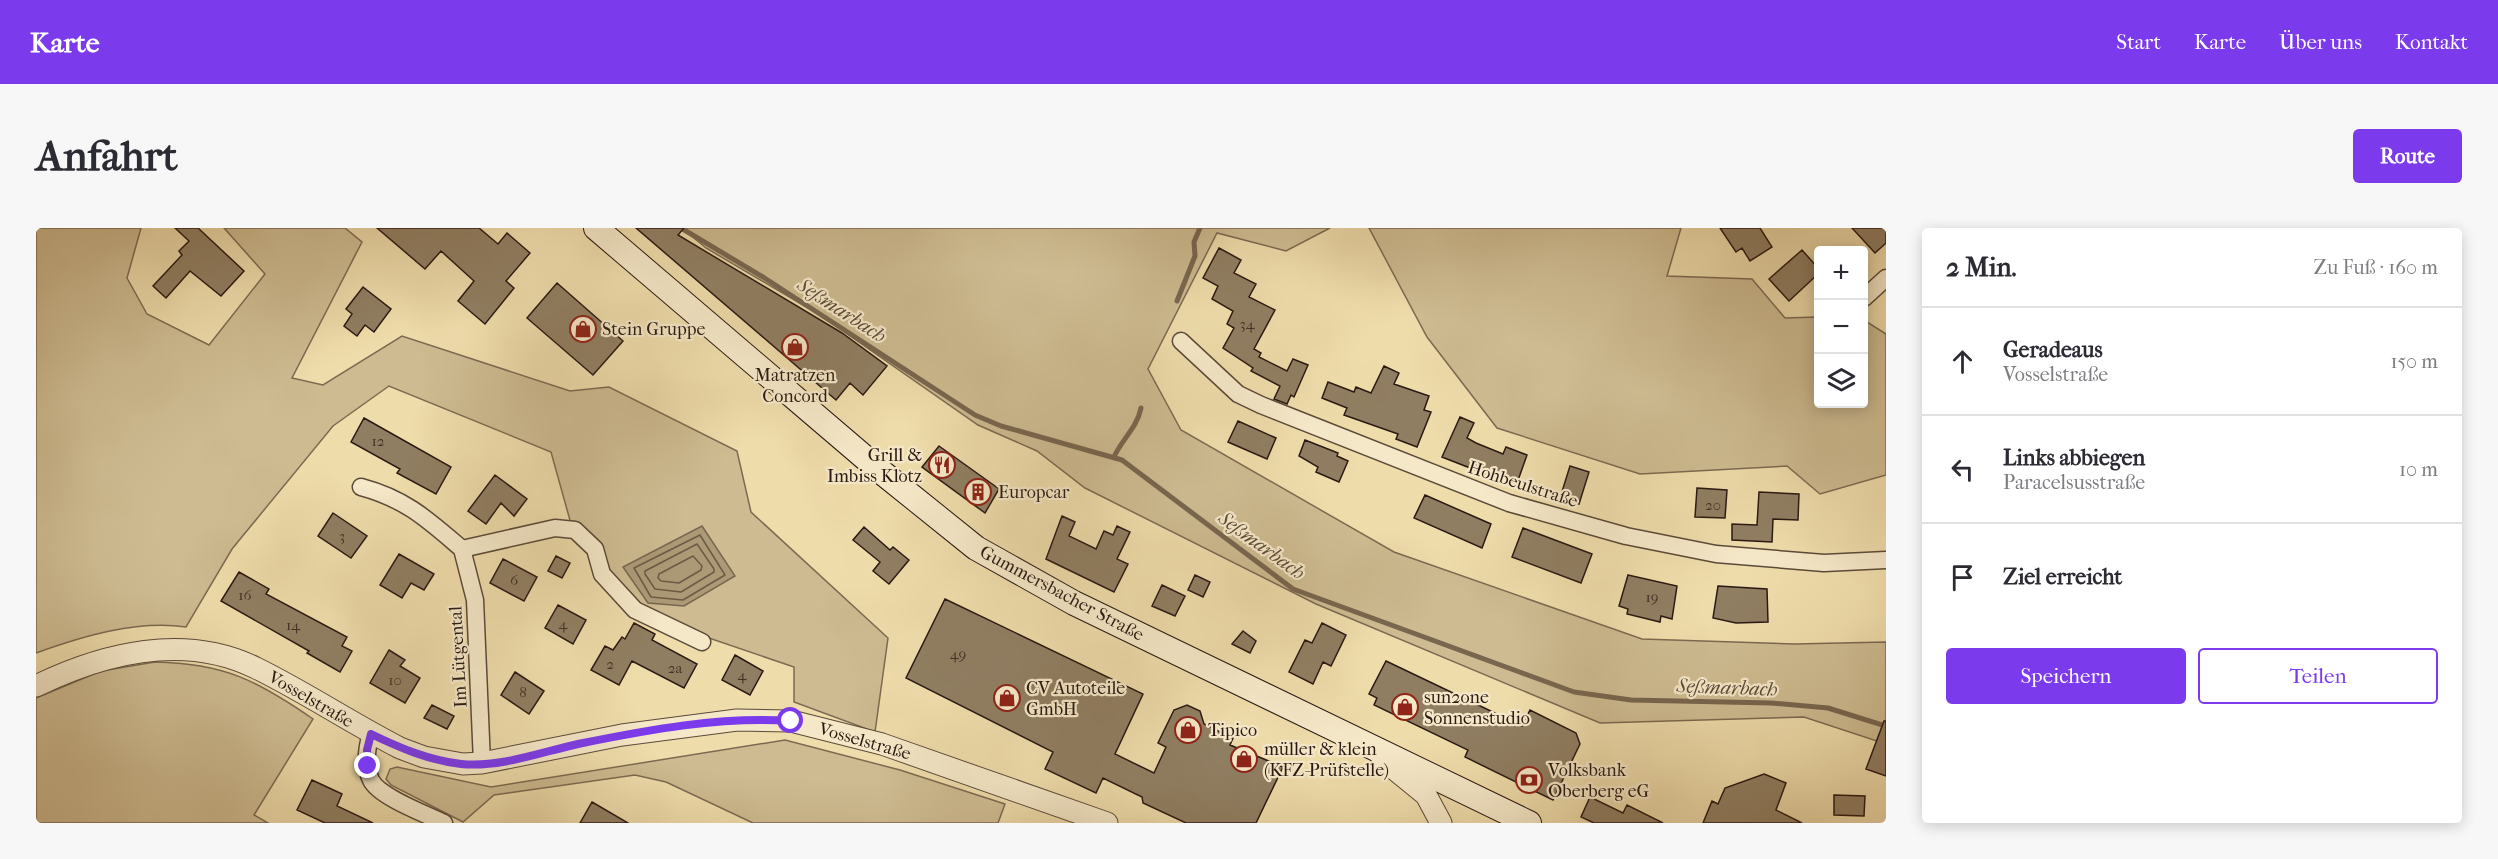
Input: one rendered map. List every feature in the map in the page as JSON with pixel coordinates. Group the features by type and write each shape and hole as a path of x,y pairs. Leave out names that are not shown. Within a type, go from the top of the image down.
{"main road":[{"name":"Gummersbacher Straße","path":"596,228 884,474 976,548 1074,603 1358,740 1518,821"}],"street":[{"path":"1868,294 1886,278"},
{"name":"Hohbeulstraße","path":"1181,341 1238,394 1509,503 1626,536 1716,554 1824,563 1886,560"},
{"path":"361,487 388,494 423,516 462,549 555,528 575,530 596,549 602,574 634,610 702,642"},
{"name":"Im Lütgental","path":"462,549 475,600 482,763"},
{"name":"Vosselstraße","path":"36,686 86,664 119,655 156,650 192,651 224,656 255,667 371,734 424,757 463,764 482,763 622,735 737,720 791,721 882,744 996,782 1107,823"},
{"path":"371,734 367,750 371,780 380,791 444,823"},
{"path":"1358,740 1426,795 1440,823"}],"shaded area":[{"path":"36,228 141,228 127,278 147,314 209,345 265,274 224,228 345,228 362,242 292,378 323,385 402,336 570,391 609,387 737,451 751,512 888,638 875,732 794,702 794,667 706,637 639,608 571,524 551,452 389,386 333,426 232,549 186,627 148,626 110,631 36,653"},
{"path":"682,228 1330,228 1286,251 1217,233 1148,369 1181,430 1394,552 1642,639 1795,644 1886,642 1886,744 1804,717 1600,723 1316,604 1085,488 1037,451 978,425 820,315 706,248"},
{"path":"1369,228 1681,228 1667,276 1752,279 1785,318 1814,317 1814,408 1868,408 1868,323 1886,334 1886,475 1820,494 1787,466 1640,474 1497,428 1427,337"},
{"path":"155,662 179,663 221,670 275,694 313,719 254,815 268,823 36,823 36,698 101,671"},
{"path":"785,740 900,770 1005,804 998,823 753,823 666,782 635,775 494,795 463,822 391,785 386,779 390,769 397,767 491,787"}],"water":[{"path":"702,526 735,576 684,606 648,603 623,567"}],"building":[{"path":"175,228 198,228 244,271 221,296 190,271 166,298 153,286 182,255 179,251 189,241"},
{"path":"377,228 479,228 498,244 507,233 530,253 506,281 514,288 485,324 458,301 474,281 441,251 425,269"},
{"path":"636,228 684,228 678,235 842,333 887,366 863,395 850,383 836,400"},
{"path":"1720,228 1760,228 1772,247 1750,261 1742,248 1736,252"},
{"path":"1852,228 1886,228 1886,243 1875,253"},
{"path":"1219,248 1241,260 1234,273 1256,284 1249,297 1275,310 1254,349 1261,353 1259,357 1287,371 1293,359 1308,365 1294,397 1291,395 1287,404 1274,399 1280,386 1251,371 1253,368 1223,348 1234,328 1227,324 1233,311 1212,299 1218,286 1203,278"},
{"path":"1802,250 1814,264 1814,278 1789,301 1769,279"},
{"path":"557,283 623,341 593,375 527,318"},
{"path":"363,287 391,309 374,332 365,325 357,336 344,326 352,314 346,309"},
{"path":"1384,366 1399,373 1394,384 1429,396 1424,410 1431,412 1417,447 1396,439 1398,434 1344,415 1347,408 1322,398 1328,382 1354,392 1356,387 1371,393"},
{"path":"1460,417 1474,423 1467,438 1503,454 1506,447 1527,455 1516,486 1442,457"},
{"path":"364,418 451,467 436,494 397,473 400,469 351,442"},
{"path":"1238,421 1276,438 1267,459 1228,442"},
{"path":"1305,440 1338,453 1337,456 1348,461 1339,482 1316,472 1318,467 1299,456"},
{"path":"939,446 999,489 985,513 922,467"},
{"path":"1570,466 1589,472 1579,504 1560,498"},
{"path":"495,475 527,499 514,516 501,503 486,524 468,511"},
{"path":"1697,488 1727,490 1725,518 1695,517"},
{"path":"1759,492 1799,494 1798,520 1773,519 1772,542 1732,540 1732,524 1757,525"},
{"path":"1425,495 1491,524 1482,548 1414,518"},
{"path":"333,513 367,536 351,558 318,536"},
{"path":"1062,516 1075,522 1069,536 1096,549 1104,531 1113,535 1117,526 1130,532 1117,559 1128,564 1114,592 1046,559"},
{"path":"864,527 890,550 893,547 909,560 889,584 873,571 880,562 853,540"},
{"path":"1523,528 1592,554 1581,583 1512,557"},
{"path":"399,554 434,574 424,590 411,583 402,598 380,585"},
{"path":"556,556 570,563 562,578 548,571"},
{"path":"503,559 537,577 524,601 490,583"},
{"path":"239,572 269,589 266,594 347,637 342,646 352,651 340,672 307,653 309,651 221,601"},
{"path":"1195,575 1210,582 1203,597 1188,590"},
{"path":"1628,575 1677,586 1672,619 1661,616 1660,622 1627,614 1628,609 1619,606"},
{"path":"1162,585 1185,596 1175,616 1152,606"},
{"path":"1718,586 1767,589 1768,622 1736,623 1713,618"},
{"path":"945,599 1143,694 1115,754 1154,773 1166,747 1158,743 1174,710 1187,705 1200,711 1204,724 1233,738 1230,745 1283,767 1256,823 1186,823 1143,803 1142,797 1103,778 1096,793 1045,769 1053,752 906,678"},
{"path":"558,605 586,620 573,644 545,628"},
{"path":"634,623 655,634 652,640 697,664 684,688 632,661 619,685 591,670 605,646 613,650 622,637 625,639"},
{"path":"1322,623 1346,635 1331,666 1323,662 1313,684 1289,672 1305,640 1312,643"},
{"path":"1243,631 1256,641 1250,653 1232,644"},
{"path":"389,650 405,660 400,666 420,678 405,703 370,683"},
{"path":"735,655 763,671 750,695 722,680"},
{"path":"1386,661 1522,726 1530,710 1576,733 1580,744 1553,800 1465,757 1468,750 1374,705 1377,698 1369,694"},
{"path":"515,672 544,691 529,714 501,695"},
{"path":"432,705 454,716 447,729 424,718"},
{"path":"1884,721 1886,721 1886,776 1866,769"},
{"path":"1764,774 1786,783 1776,810 1802,823 1703,823 1712,801 1718,804 1725,788"},
{"path":"312,780 342,794 337,806 373,823 325,823 297,810"},
{"path":"1834,795 1865,796 1864,816 1834,815"},
{"path":"1590,797 1623,813 1627,805 1663,823 1594,823 1581,817"},
{"path":"592,802 628,823 580,823"}],"waterway":[{"name":"Seßmarbach","path":"681,228 763,277 975,415 1001,426 1122,460 1293,589 1574,692 1631,700 1771,703 1828,708 1886,726"},
{"path":"1177,301 1195,256 1194,242 1200,228"},
{"path":"1114,457 1133,428 1141,408"}],"place":[{"name":"Stein Gruppe","path":"583,329"},
{"name":"Matratzen Concord","path":"795,347"},
{"name":"Grill & Imbiss Klotz","path":"942,465"},
{"name":"Europcar","path":"978,492"},
{"name":"CV Autoteile GmbH","path":"1007,698"},
{"name":"sun2one Sonnenstudio","path":"1405,707"},
{"name":"Tipico","path":"1188,730"},
{"name":"müller & klein (KFZ-Prüfstelle)","path":"1244,759"},
{"name":"Volksbank Oberberg eG","path":"1529,780"}],"route":[{"path":"368,766 367,750 371,734 424,757 463,764 496,762 622,735 737,720 791,721"}]}
